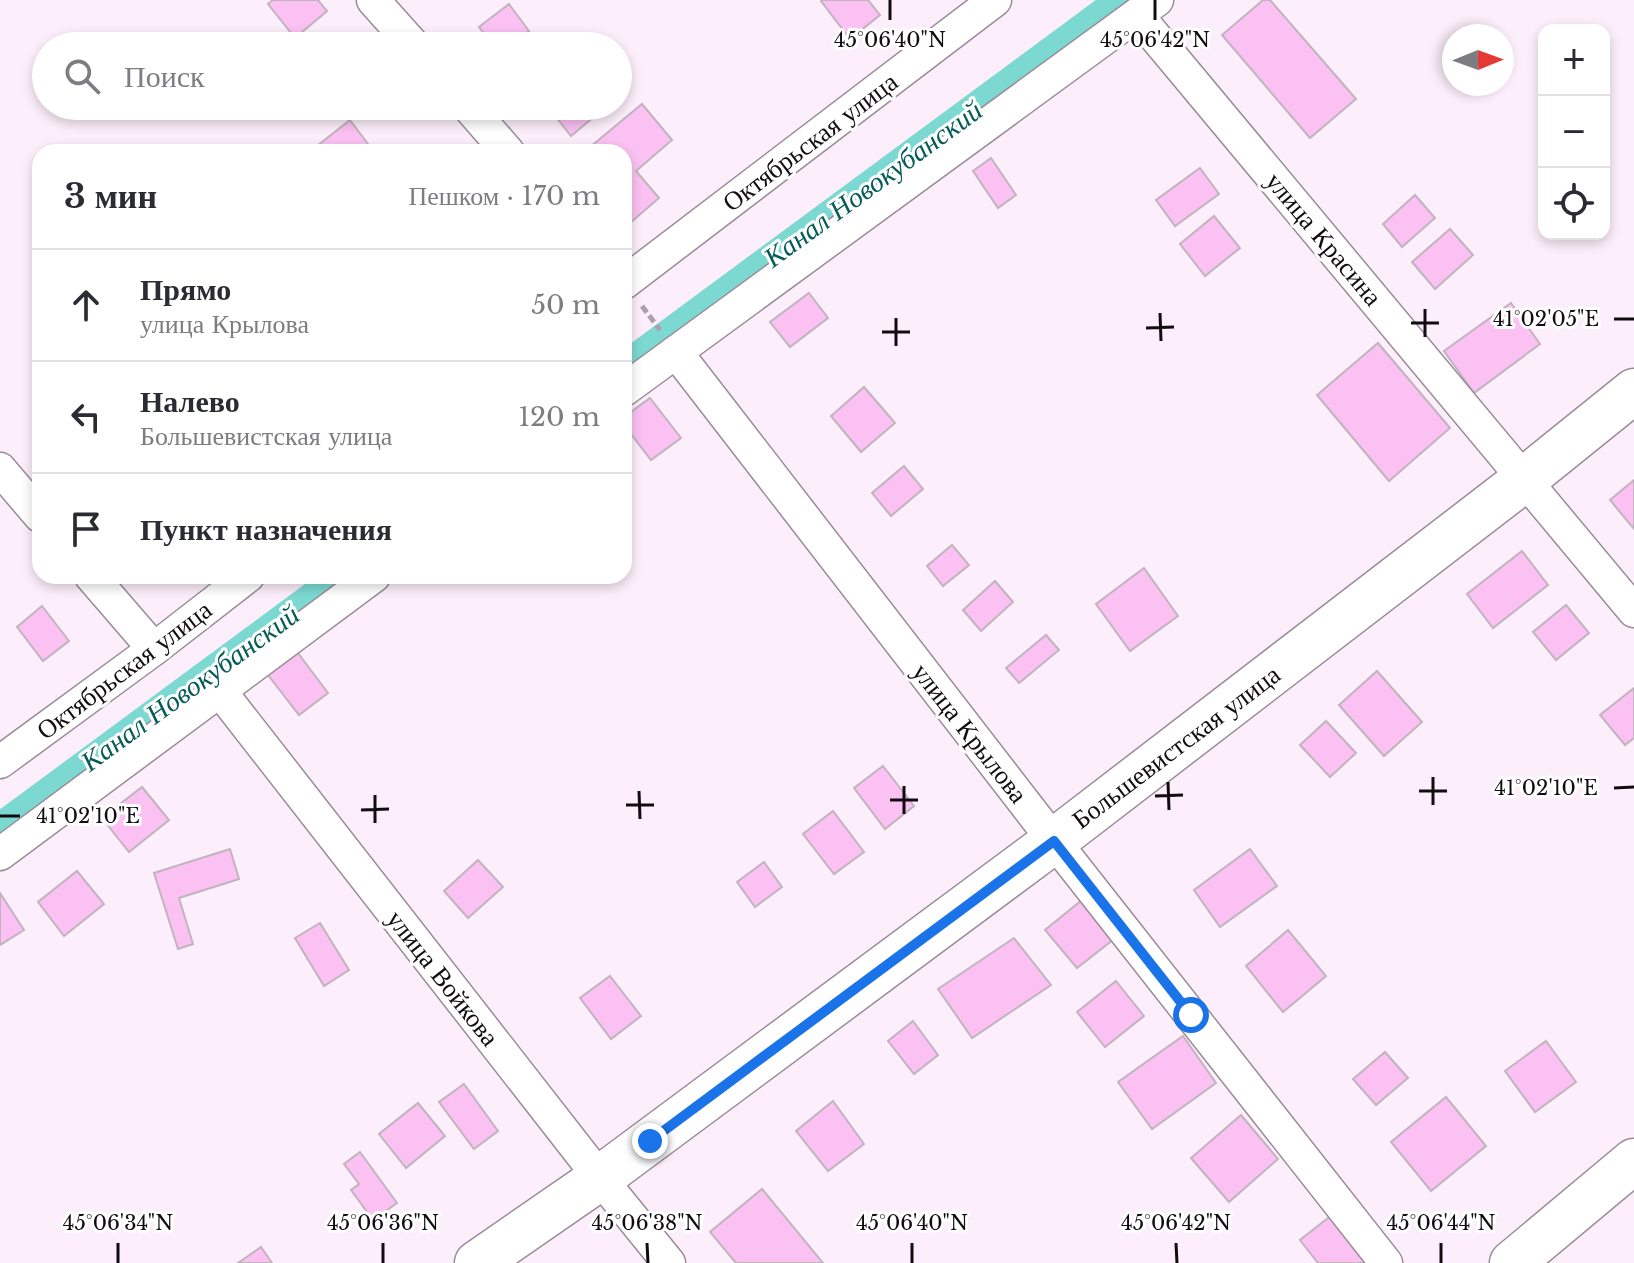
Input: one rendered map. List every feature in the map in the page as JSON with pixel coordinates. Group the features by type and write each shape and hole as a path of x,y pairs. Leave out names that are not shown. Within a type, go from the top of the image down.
{"street":[{"path":"373,0 402,32"},
{"name":"Октябрьская улица","path":"632,277 995,0"},
{"path":"632,384 1147,7"},
{"name":"улица Красина","path":"1147,7 1634,611"},
{"path":"480,120 501,144"},
{"name":"улица Крылова","path":"676,352 1054,841 1386,1263"},
{"name":"Большевистская улица","path":"477,1263 600,1178 1054,841 1525,479 1634,391"},
{"path":"0,469 32,507"},
{"path":"98,584 154,649"},
{"name":"Октябрьская улица","path":"0,762 238,584"},
{"path":"0,854 363,584"},
{"name":"улица Войкова","path":"220,691 669,1263"},
{"path":"1512,1263 1634,1161"}],"path":[{"path":"632,294 676,352"}],"building":[{"path":"273,0 318,0 327,11 302,32 290,32 268,4"},
{"path":"822,0 868,0 880,15 850,39"},
{"path":"1263,0 1270,0 1356,99 1310,138 1222,35"},
{"path":"509,4 529,31 483,32 479,27"},
{"path":"642,104 672,140 636,171 659,198 632,221 632,144 594,144 623,120 632,120 632,112"},
{"path":"350,120 368,144 320,144"},
{"path":"558,120 590,120 571,136"},
{"path":"991,158 1016,195 998,208 973,171"},
{"path":"1200,168 1219,194 1175,226 1156,200"},
{"path":"1415,195 1435,218 1402,247 1383,224"},
{"path":"1214,216 1240,248 1205,276 1180,244"},
{"path":"1450,229 1473,255 1435,289 1412,262"},
{"path":"809,293 828,318 790,347 770,322"},
{"path":"1511,303 1540,344 1474,393 1444,351"},
{"path":"1378,343 1450,428 1389,481 1317,395"},
{"path":"864,387 895,423 861,452 831,416"},
{"path":"650,398 681,438 651,460 632,435 632,411"},
{"path":"904,466 923,489 891,516 872,493"},
{"path":"1634,480 1634,529 1610,500"},
{"path":"952,545 969,565 943,586 927,566"},
{"path":"1522,551 1548,585 1493,628 1467,594"},
{"path":"1144,568 1178,616 1130,651 1096,604"},
{"path":"995,581 1013,602 981,631 963,610"},
{"path":"1566,605 1589,633 1556,660 1533,632"},
{"path":"42,606 69,641 43,661 17,627"},
{"path":"1046,635 1059,650 1019,683 1006,668"},
{"path":"298,653 328,693 299,715 268,675"},
{"path":"1377,671 1422,722 1384,756 1339,705"},
{"path":"1634,688 1634,738 1625,745 1600,715"},
{"path":"1326,721 1356,753 1330,777 1300,745"},
{"path":"883,766 914,806 885,829 854,788"},
{"path":"142,787 169,820 129,852 102,818"},
{"path":"833,811 864,852 834,874 803,834"},
{"path":"230,849 239,879 179,898 193,944 178,949 154,873"},
{"path":"1250,849 1277,886 1220,927 1194,890"},
{"path":"478,860 503,887 468,918 444,891"},
{"path":"764,862 782,887 755,907 737,882"},
{"path":"77,871 104,904 64,936 38,902"},
{"path":"0,893 24,930 0,945"},
{"path":"1082,900 1114,939 1077,968 1045,930"},
{"path":"320,923 349,970 324,986 295,938"},
{"path":"1288,930 1326,976 1283,1012 1246,966"},
{"path":"1014,938 1051,985 972,1038 938,989"},
{"path":"610,976 641,1016 611,1039 580,998"},
{"path":"1116,981 1144,1016 1105,1047 1077,1012"},
{"path":"913,1021 938,1055 914,1074 888,1041"},
{"path":"1183,1036 1216,1083 1152,1129 1118,1082"},
{"path":"1546,1041 1576,1082 1535,1112 1505,1071"},
{"path":"1385,1052 1408,1078 1376,1105 1353,1079"},
{"path":"464,1084 498,1131 474,1149 439,1102"},
{"path":"1446,1097 1486,1146 1431,1191 1391,1142"},
{"path":"833,1101 864,1144 828,1171 796,1131"},
{"path":"418,1103 445,1136 406,1168 379,1134"},
{"path":"1241,1115 1278,1159 1229,1202 1191,1158"},
{"path":"360,1152 397,1203 373,1220 351,1190 359,1184 344,1164"},
{"path":"762,1189 823,1263 736,1263 710,1232"},
{"path":"1337,1211 1369,1263 1318,1263 1300,1240"},
{"path":"261,1247 272,1263 238,1263"}],"waterway":[{"name":"Канал Новокубанский","path":"632,361 1121,0"},
{"name":"Канал Новокубанский","path":"0,828 330,584"}],"route":[{"path":"650,1141 1054,841 1191,1015"}]}
